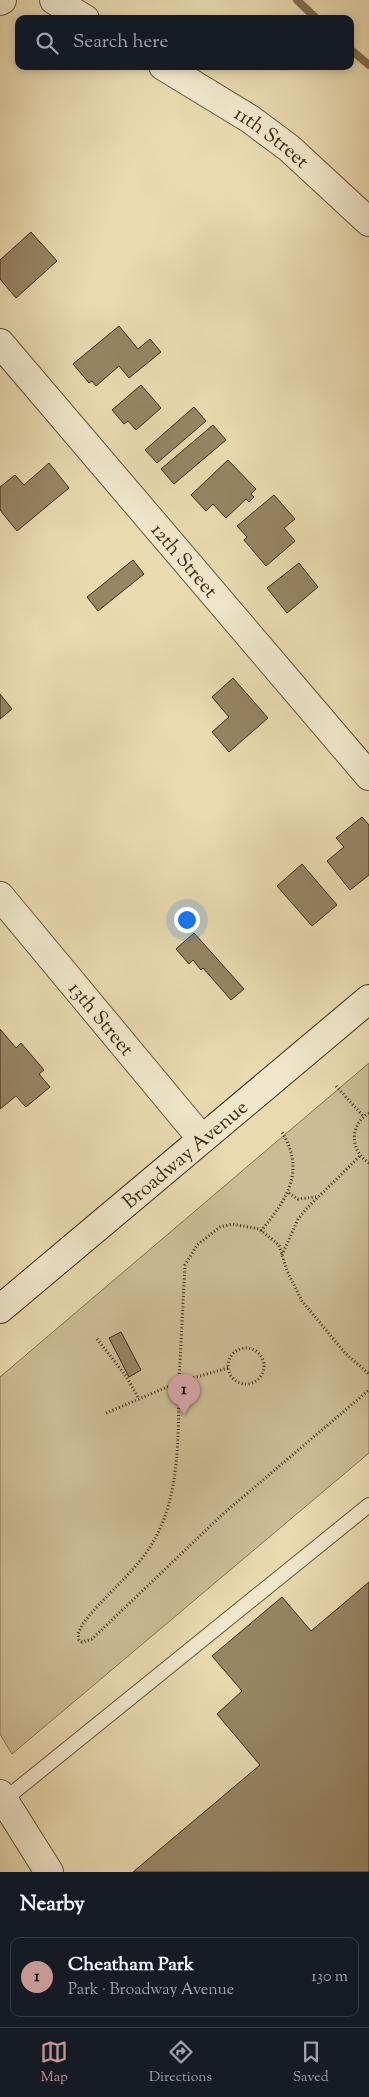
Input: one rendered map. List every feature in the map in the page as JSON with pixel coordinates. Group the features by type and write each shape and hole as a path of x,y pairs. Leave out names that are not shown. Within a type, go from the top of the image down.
{"street":[{"path":"54,0 78,15"},
{"name":"11th Street","path":"169,70 250,120 289,148 369,222"},
{"name":"12th Street","path":"0,343 369,776"},
{"name":"13th Street","path":"0,896 202,1139"},
{"name":"Broadway Avenue","path":"0,1309 369,999"},
{"path":"2,1797 49,1872"}],"lane":[{"path":"2,1797 369,1504"}],"path":[{"path":"336,1086 364,1116"},
{"path":"369,1113 364,1116 355,1129 354,1139 360,1156 369,1163"},
{"path":"261,1231 289,1193 292,1159 290,1145 282,1132"},
{"path":"282,1255 298,1219 318,1196 360,1156"},
{"path":"289,1193 298,1199 307,1200 318,1196"},
{"path":"369,1374 345,1353 307,1307 287,1270 279,1245 261,1231 249,1226 232,1224 220,1227 197,1245 185,1265 176,1452 170,1504 160,1528 146,1552 82,1626 78,1634 79,1640 82,1642 92,1639 224,1513 369,1390"},
{"path":"97,1339 126,1376 138,1399"},
{"path":"244,1347 255,1350 260,1354 264,1365 261,1376 250,1383 244,1384 233,1379 228,1368 230,1356 244,1347"},
{"path":"106,1413 179,1382 228,1368"}],"shaded area":[{"path":"369,1063 369,1453 12,1754 0,1734 0,1377"}],"building":[{"path":"31,232 57,261 16,298 0,279 0,260"},
{"path":"119,326 138,349 150,339 161,352 129,378 119,366 96,386 92,381 89,383 73,364"},
{"path":"141,385 161,408 136,430 128,421 124,424 112,410"},
{"path":"194,407 206,421 157,463 145,450"},
{"path":"213,425 226,440 174,484 161,469"},
{"path":"228,460 256,489 251,494 254,497 249,502 246,499 226,518 213,504 206,511 191,495"},
{"path":"49,463 69,488 17,531 0,510 0,487 15,475 24,485"},
{"path":"274,495 295,519 284,528 295,541 266,566 244,540 247,537 237,526"},
{"path":"133,560 144,574 98,611 87,597"},
{"path":"299,563 318,587 287,613 267,588"},
{"path":"233,678 268,718 229,752 212,732 229,717 212,697"},
{"path":"0,694 12,709 0,719"},
{"path":"362,817 369,825 369,875 350,890 327,861 344,847 336,838"},
{"path":"302,864 337,905 312,926 277,886"},
{"path":"194,933 244,989 231,1000 203,968 201,970 193,960 189,964 176,949"},
{"path":"0,1029 16,1048 21,1043 44,1070 39,1074 50,1087 26,1107 16,1096 0,1109"},
{"path":"121,1332 141,1370 129,1377 109,1338"},
{"path":"369,1582 369,1872 133,1872 260,1765 217,1714 242,1691 212,1656 282,1597 311,1631"}],"waterway":[{"path":"297,0 313,15"},
{"path":"354,52 369,65"}],"place":[{"name":"Cheatham Park","path":"184,1415"}]}
